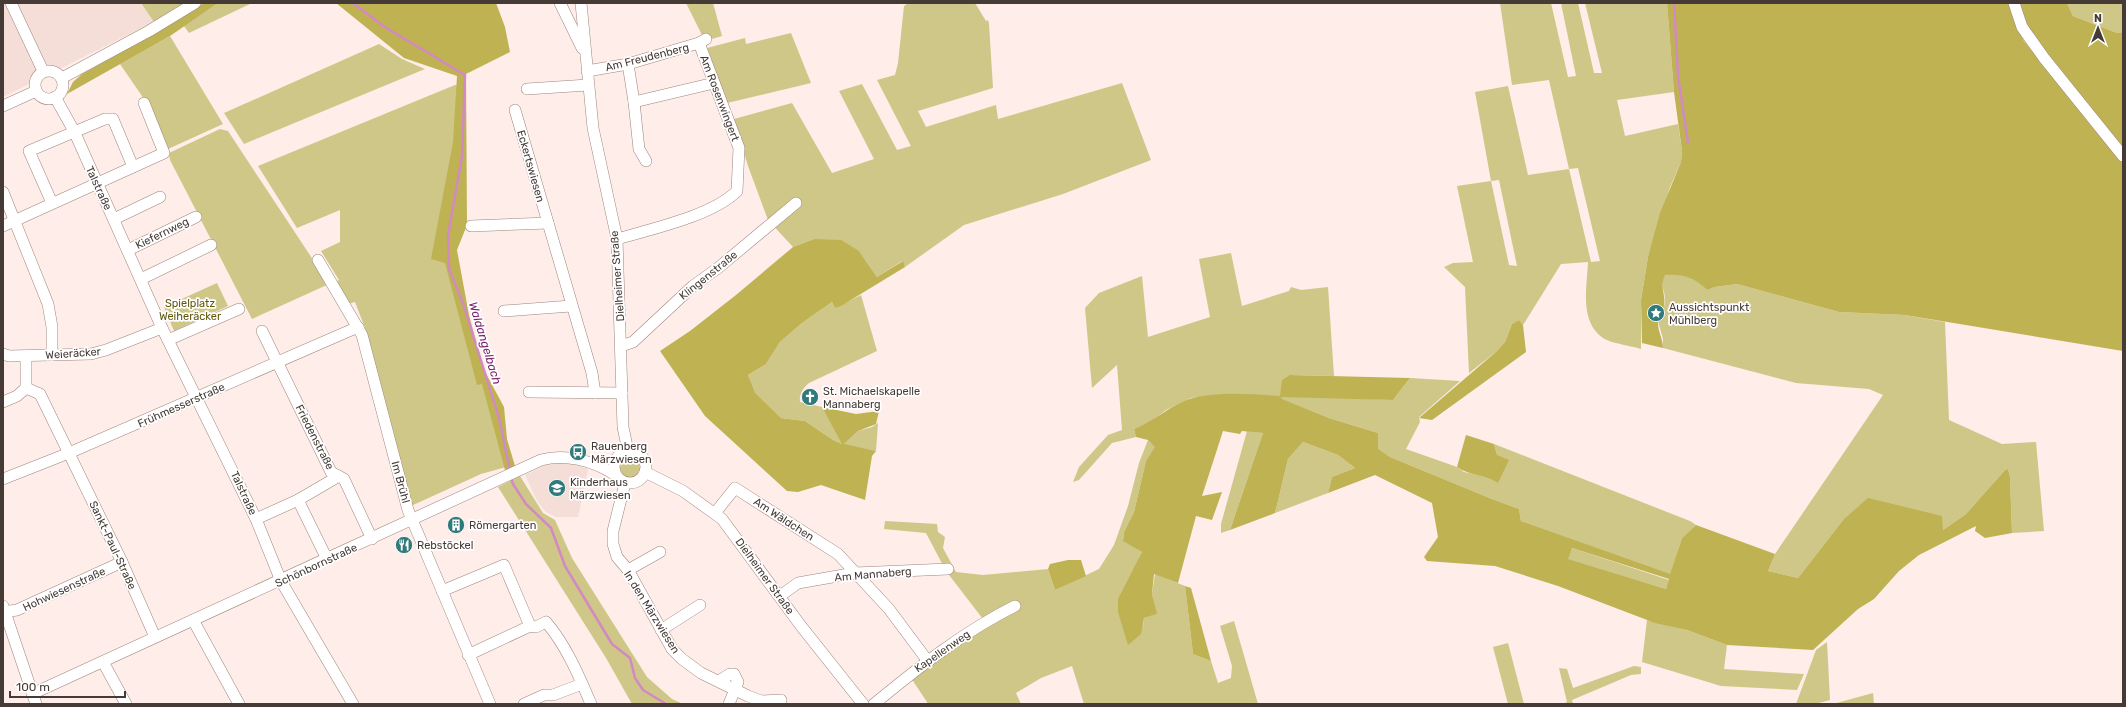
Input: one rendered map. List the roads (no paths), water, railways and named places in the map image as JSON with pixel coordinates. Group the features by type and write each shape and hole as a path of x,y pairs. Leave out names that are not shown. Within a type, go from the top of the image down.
{"street":[{"path":"11,3 43,71"},
{"path":"62,78 149,31 195,3"},
{"path":"560,3 585,54"},
{"name":"Dielheimer Straße","path":"581,3 593,128 617,239 623,426 628,451"},
{"path":"2014,3 2022,27 2044,58 2123,156"},
{"name":"Am Freudenberg","path":"587,72 628,64 702,41"},
{"name":"Am Rosenwingert","path":"617,239 683,219 727,200 737,191 739,148 714,83 702,41"},
{"path":"628,64 639,149 646,161"},
{"path":"52,70 62,78 63,87 55,97 42,97 36,91 34,81 43,71 52,70"},
{"path":"634,102 714,83"},
{"path":"527,90 588,85"},
{"path":"3,106 36,91"},
{"name":"Talstraße","path":"55,97 74,131 96,184 114,219 162,328 196,399 218,439 256,520 281,581 353,704"},
{"path":"3,226 164,153 144,103"},
{"name":"Eckertswiesen","path":"515,110 571,306 592,373 594,393"},
{"path":"52,203 29,151 74,131 105,119 114,119 133,167"},
{"path":"3,192 48,304 52,327 52,355"},
{"path":"114,219 160,197"},
{"name":"Klingenstraße","path":"621,346 628,345 632,342 693,286 718,268 796,202"},
{"name":"Kiefernweg","path":"128,250 196,217"},
{"path":"470,226 548,223"},
{"path":"141,279 211,245"},
{"name":"Im Brühl","path":"318,260 362,335 408,510 490,704"},
{"path":"504,311 571,306"},
{"path":"168,340 238,309"},
{"name":"Frühmesserstraße","path":"3,479 69,454 358,327"},
{"name":"Weieräcker","path":"3,354 9,356 26,356 91,354 106,350 162,328"},
{"name":"Friedenstraße","path":"262,331 332,472 344,479 372,539"},
{"path":"3,402 26,388 26,356"},
{"name":"Sankt-Paul-Straße","path":"26,388 40,394 122,562 155,637"},
{"path":"529,392 622,393"},
{"path":"603,467 614,462 620,454 628,451 640,455 646,466 645,472 641,479 634,483 625,483 618,480 614,474 614,462"},
{"name":"Schönbornstraße","path":"34,699 103,662 155,637 281,581 541,460 551,457 566,457 603,467 614,474"},
{"name":"Dielheimer Straße","path":"645,472 717,510 780,596 863,704"},
{"path":"256,520 298,500 339,476"},
{"name":"In den Märzwiesen","path":"625,483 614,523 613,544 617,557 628,570 672,649 700,673 736,690 761,700 781,700"},
{"name":"Am Wäldchen","path":"717,510 735,488 838,554 856,573"},
{"path":"298,500 327,559"},
{"path":"628,570 660,552"},
{"name":"Hohwiesenstraße","path":"4,609 17,610 122,562"},
{"path":"442,591 504,565 530,626"},
{"name":"Am Mannaberg","path":"780,596 798,583 856,573 948,569"},
{"path":"856,573 889,609 927,660"},
{"path":"661,630 700,605"},
{"name":"Kapellenweg","path":"874,704 927,660 987,620 1015,606"},
{"path":"4,609 34,699"},
{"path":"194,620 239,704"},
{"path":"468,655 530,626 536,627 546,622 555,632 591,704"},
{"path":"103,662 126,704"},
{"path":"524,704 544,695 555,700 582,684"},
{"path":"729,704 736,690"}],"waterway":[{"name":"Waldangelbach","path":"353,3 383,26 465,75 462,156 448,236 449,269 463,303 499,418 510,471"},
{"path":"1674,3 1678,76 1688,143"},
{"name":"Waldangelbach","path":"511,478 513,484 526,504 551,528 565,566 612,644 630,658 635,678 643,690 666,704"}],"place":[{"name":"Aussichtspunkt Mühlberg","path":"1656,313"},
{"name":"St. Michaelskapelle Mannaberg","path":"810,397"},
{"name":"Rauenberg Märzwiesen","path":"578,452"},
{"name":"Kinderhaus Märzwiesen","path":"557,488"},
{"name":"Römergarten","path":"456,525"},
{"name":"Rebstöckel","path":"404,545"}],"park label":[{"name":"Spielplatz Weiheräcker","path":"190,309"}]}
